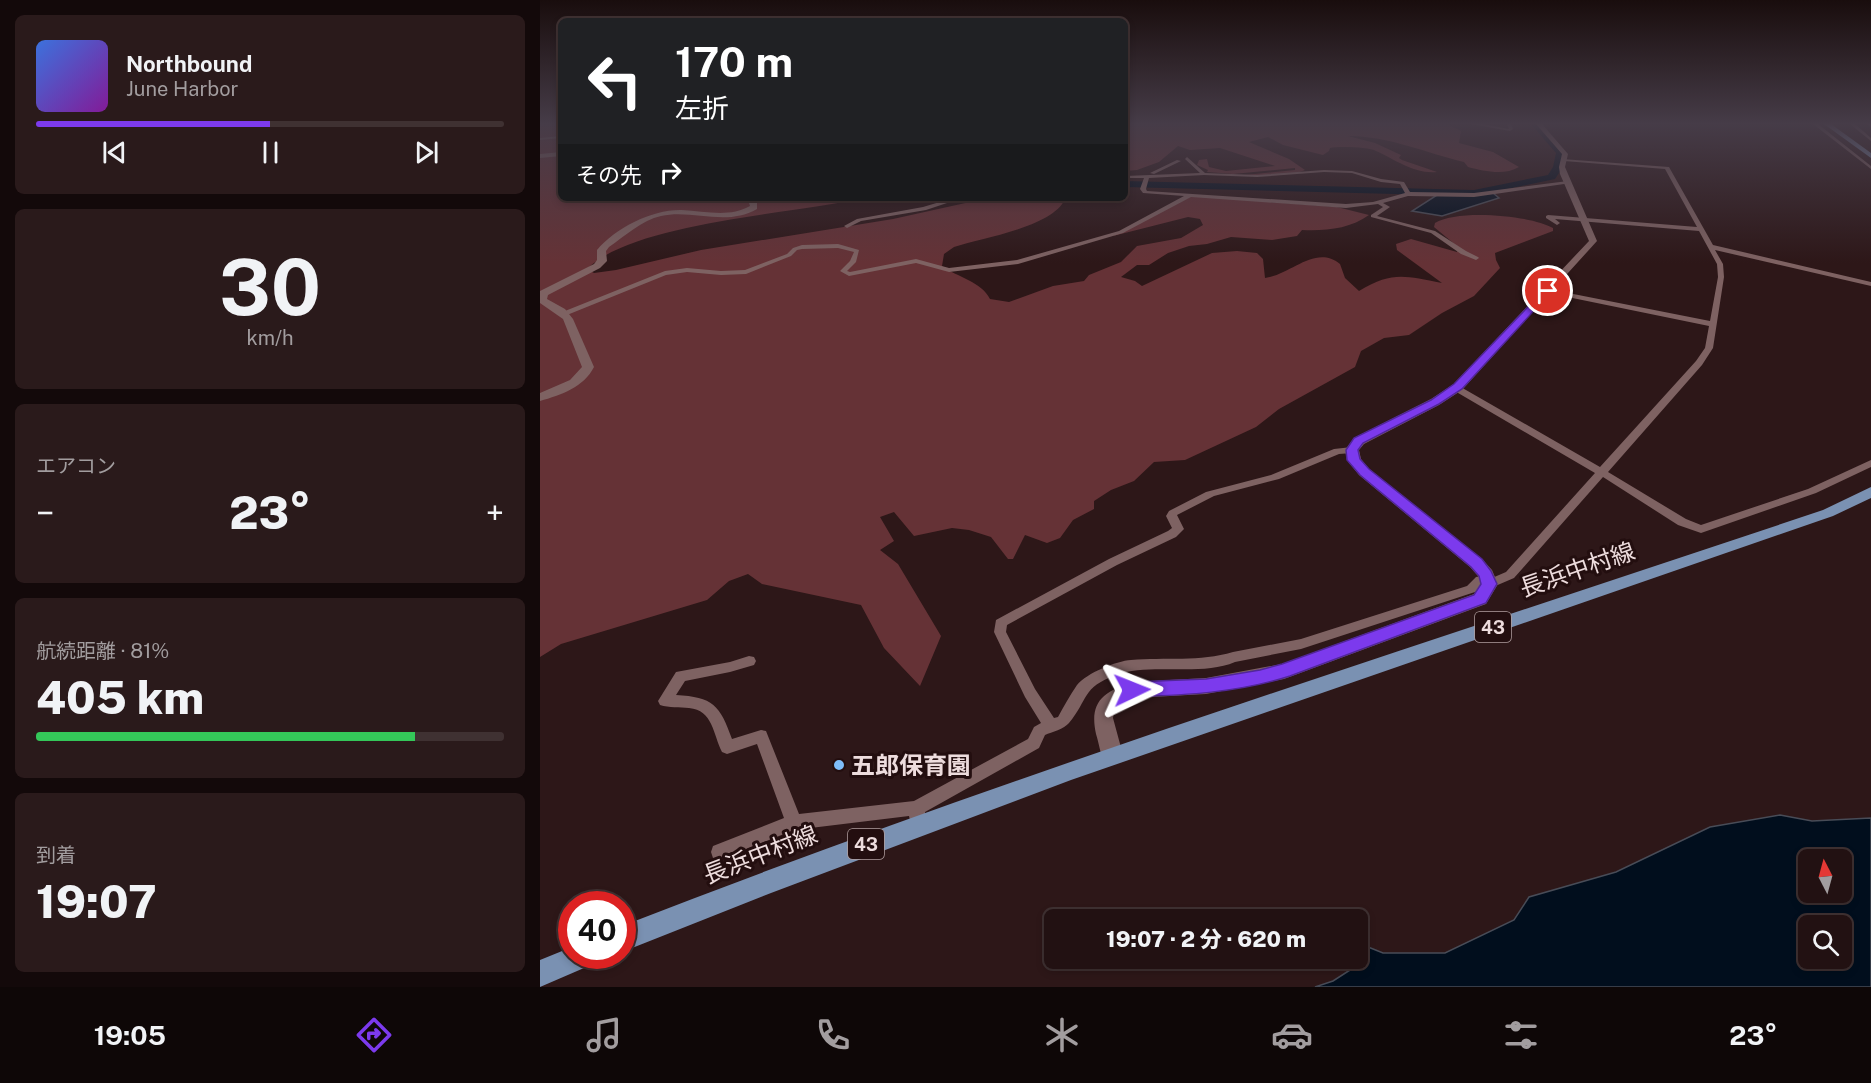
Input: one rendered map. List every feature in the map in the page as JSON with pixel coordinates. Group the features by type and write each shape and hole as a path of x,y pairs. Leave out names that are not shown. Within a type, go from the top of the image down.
{"main road":[{"name":"長浜中村線","path":"636,933 917,816 1112,755 1828,513 1871,492"},
{"path":"540,974 558,966"}],"street":[{"path":"1158,170 1149,176 1143,189 1145,192 1337,206 1380,203 1408,194 1474,195 1568,183"},
{"path":"1200,170 1204,174"},
{"path":"1051,726 1025,683 1000,632 1000,623 1113,562 1172,534 1178,529 1171,516 1173,513 1210,494 1275,477 1337,451 1352,450 1359,441 1435,402 1456,388 1593,241 1563,170"},
{"path":"719,852 794,822 917,816 1034,742 1038,731 1064,721 1083,688 1093,679 1108,672 1129,665 1213,662 1302,644 1471,589 1480,580 1488,581 1510,575 1700,363 1709,348 1721,270 1712,247 1668,170"},
{"path":"1128,177 1204,174 1257,176 1308,171 1352,172 1402,183 1408,194"},
{"path":"564,314 665,273 687,270 721,273 746,272 789,255 795,249 802,247 856,249 853,262 843,271 849,274 916,261 949,270 1018,262 1120,232 1190,195"},
{"path":"540,397 577,380 588,367 564,314 545,303 541,298 544,292 597,266 602,261 601,250 606,245 653,216 678,211 735,215 751,210 755,201"},
{"path":"848,226 865,218 924,209 949,201"},
{"path":"1380,203 1387,207 1374,215 1376,218 1435,232 1454,244 1458,251 1476,258"},
{"path":"1557,223 1548,217 1584,218 1701,229"},
{"path":"1712,247 1871,284"},
{"path":"1548,291 1712,324"},
{"path":"1456,388 1603,473 1682,522 1701,529 1812,491 1871,464"},
{"path":"1352,450 1354,460 1364,472 1476,563 1488,581"},
{"path":"1112,755 1103,718 1105,708 1119,696 1132,690 1206,686 1284,671 1480,599 1488,581"},
{"path":"748,661 730,667 681,676 665,701 694,701 708,705 717,715 727,747 761,736 794,822"}],"shaded area":[{"path":"540,170 558,170 558,201 848,201 717,222 640,240 610,253 587,269 594,273 701,250 893,219 974,201 1064,201 1058,209 1032,224 954,247 944,254 942,266 981,288 990,299 1009,302 1053,286 1084,281 1089,275 1121,262 1137,246 1181,238 1203,225 1200,219 1188,217 1113,236 1192,196 1337,207 1369,215 1362,220 1337,228 1302,230 1297,236 1272,240 1231,237 1207,244 1189,246 1168,253 1149,265 1137,265 1121,277 1135,281 1142,286 1212,253 1237,251 1257,253 1263,259 1265,278 1321,257 1340,264 1345,278 1359,291 1381,280 1399,277 1442,283 1397,250 1396,244 1411,239 1457,252 1458,247 1434,227 1435,223 1459,216 1511,217 1542,223 1553,228 1553,231 1495,253 1500,268 1474,296 1442,313 1409,335 1384,338 1361,351 1355,367 1279,409 1256,427 1185,460 1154,462 1134,481 1111,490 1094,501 1094,509 1073,520 1060,538 1047,543 1025,535 1013,559 1008,559 991,537 969,530 952,528 914,536 894,512 880,517 894,541 880,550 898,564 941,636 920,686 884,648 861,605 762,584 748,574 729,581 707,600 561,644 540,657"},
{"path":"1208,170 1274,170 1233,174 1207,172"},
{"path":"1294,170 1305,170 1291,174 1245,175"},
{"path":"1417,170 1437,172 1429,172"},
{"path":"1481,170 1513,170 1500,172"}],"water":[{"path":"1493,193 1499,198 1442,216 1412,211 1437,195"},
{"path":"1780,815 1812,821 1871,818 1871,987 1315,987 1333,981 1352,969 1368,969 1368,947 1383,953 1445,953 1514,920 1529,897 1616,872 1710,827"}],"waterway":[{"path":"1128,184 1474,193 1551,177 1556,170"}],"place":[{"name":"五郎保育園","path":"839,765"}],"route":[{"path":"1132,690 1206,686 1284,671 1480,599 1489,584 1486,574 1476,563 1364,472 1354,460 1352,450 1359,441 1435,402 1458,387 1548,291"}]}
